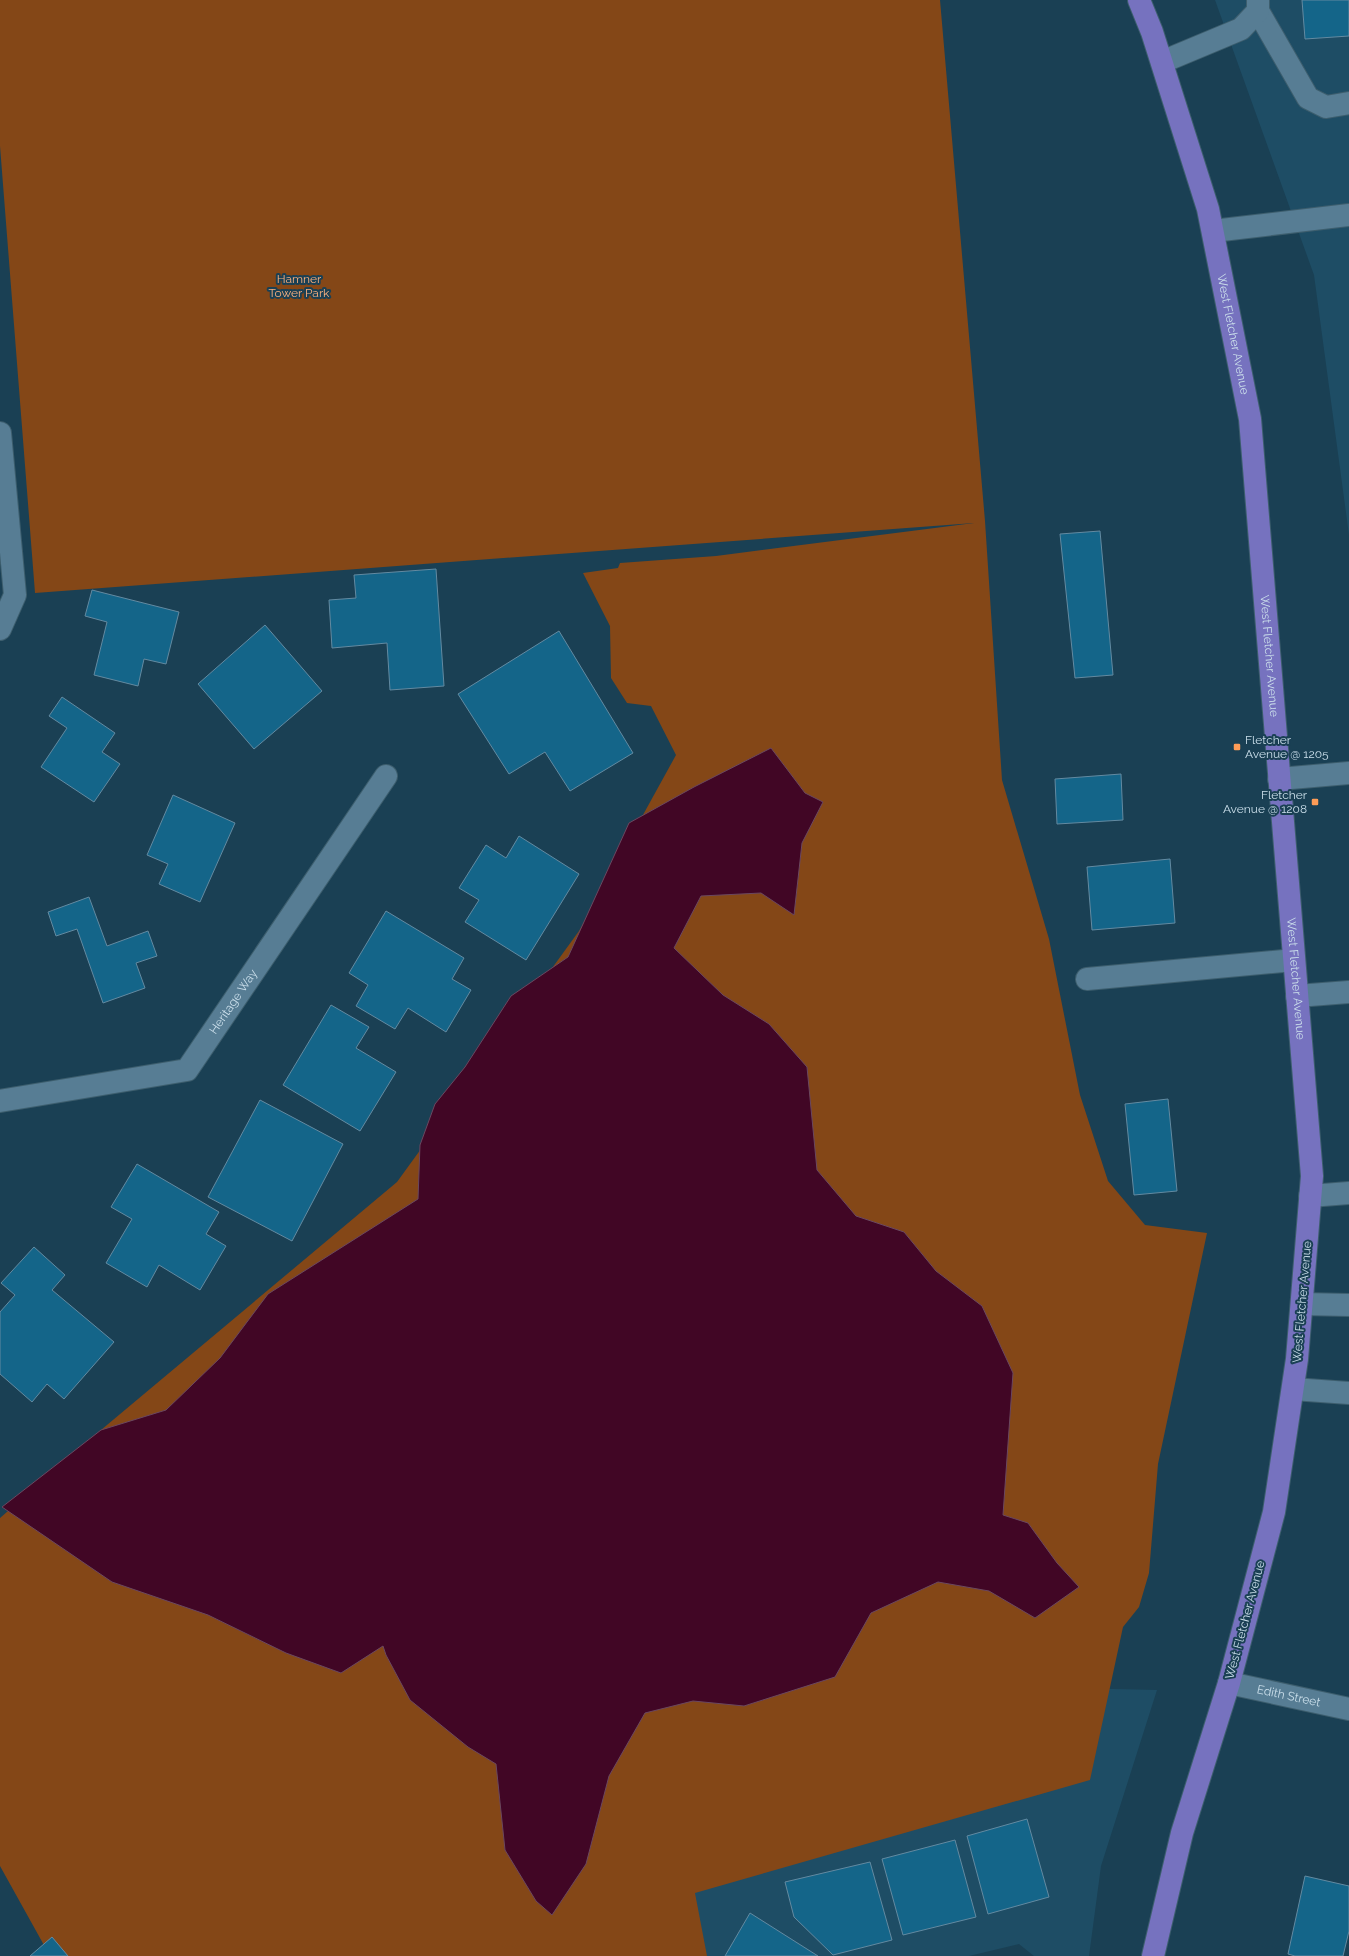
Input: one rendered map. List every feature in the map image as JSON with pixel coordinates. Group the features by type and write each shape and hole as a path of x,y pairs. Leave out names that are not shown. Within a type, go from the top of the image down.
{"main road":[{"name":"West Fletcher Avenue","path":"1139,0 1162,62 1208,209 1250,419 1312,1176 1302,1304 1293,1389 1274,1512 1229,1682 1182,1833 1153,1956"}],"street":[{"path":"1162,62 1241,29 1258,6 1308,98 1326,108 1349,103"},
{"path":"1213,231 1349,215"},
{"path":"0,433 15,595 0,629"},
{"path":"1279,779 1349,773"},
{"name":"Heritage Way","path":"0,1101 186,1070 386,776"},
{"path":"1088,979 1294,960"},
{"path":"1297,996 1349,992"},
{"path":"1310,1196 1349,1193"},
{"path":"1302,1304 1349,1305"},
{"path":"1293,1389 1349,1393"},
{"name":"Edith Street","path":"1229,1682 1349,1709"}],"shaded area":[{"path":"1215,0 1349,0 1349,535 1314,275"},
{"path":"771,748 805,793 823,802 802,843 794,915 761,893 701,896 674,948 723,995 769,1024 807,1067 817,1170 856,1216 904,1232 936,1271 982,1306 1013,1373 1003,1515 1028,1523 1057,1563 1079,1587 1035,1618 989,1591 938,1582 871,1613 835,1677 744,1706 693,1701 645,1713 609,1776 586,1864 552,1915 536,1901 505,1850 496,1764 468,1747 410,1700 386,1655 383,1646 341,1673 286,1653 208,1615 112,1582 2,1507 101,1430 166,1410 220,1358 268,1294 418,1199 420,1145 435,1104 465,1067 511,996 568,957 629,823 694,787"},
{"path":"1071,1688 1157,1690 1101,1866 1089,1956 1034,1956 1019,1944 969,1956 663,1956 665,1934 711,1863"}],"green space":[{"name":"Hamner Tower Park","path":"0,0 940,0 985,521 1002,780 1049,939 1080,1095 1108,1181 1145,1225 1207,1233 1158,1464 1149,1573 1139,1607 1123,1627 1090,1780 695,1893 707,1956 50,1956 0,1866 0,1518 101,1430 397,1182 579,931 676,755 651,706 627,703 611,678 610,626 583,573 618,568 620,563 716,556 974,523 35,593 0,146"}],"building":[{"path":"1302,0 1349,0 1349,36 1305,39"},
{"path":"1100,531 1113,675 1075,678 1060,534"},
{"path":"436,569 444,686 390,690 387,643 332,648 329,600 356,598 354,575"},
{"path":"92,590 179,612 166,664 144,659 138,686 94,675 107,622 85,616"},
{"path":"265,625 322,691 254,749 198,684"},
{"path":"559,631 633,753 570,791 545,752 509,774 458,694"},
{"path":"62,697 115,733 102,752 120,764 94,802 41,767 67,728 49,716"},
{"path":"1121,774 1123,820 1057,824 1055,779"},
{"path":"173,795 235,823 200,902 159,884 168,864 147,855"},
{"path":"519,836 579,874 526,960 465,922 479,900 459,888 486,845 506,858"},
{"path":"1170,859 1175,923 1092,930 1087,867"},
{"path":"89,897 107,946 148,931 157,956 136,963 145,988 103,1003 77,929 56,936 48,912"},
{"path":"386,911 464,958 452,979 471,990 446,1032 408,1008 395,1029 356,1006 368,985 349,973"},
{"path":"331,1005 369,1027 356,1048 396,1072 360,1131 283,1085"},
{"path":"1168,1099 1177,1191 1134,1195 1125,1104"},
{"path":"260,1100 343,1144 292,1241 208,1197"},
{"path":"137,1164 219,1212 206,1234 226,1246 200,1290 159,1265 147,1287 106,1263 132,1219 111,1207"},
{"path":"34,1247 65,1275 52,1290 114,1342 64,1399 47,1384 32,1402 0,1374 0,1312 15,1295 1,1283"},
{"path":"1027,1819 1049,1897 988,1914 967,1836"},
{"path":"955,1840 976,1917 903,1935 882,1859"},
{"path":"870,1862 892,1940 833,1955 794,1917 785,1882"},
{"path":"1305,1876 1349,1886 1349,1931 1343,1956 1295,1956 1288,1954"},
{"path":"750,1913 818,1956 725,1956"},
{"path":"52,1937 68,1956 30,1956"}],"place":[{"name":"Fletcher Avenue @ 1205","path":"1237,747"},
{"name":"Fletcher Avenue @ 1208","path":"1315,802"}]}
